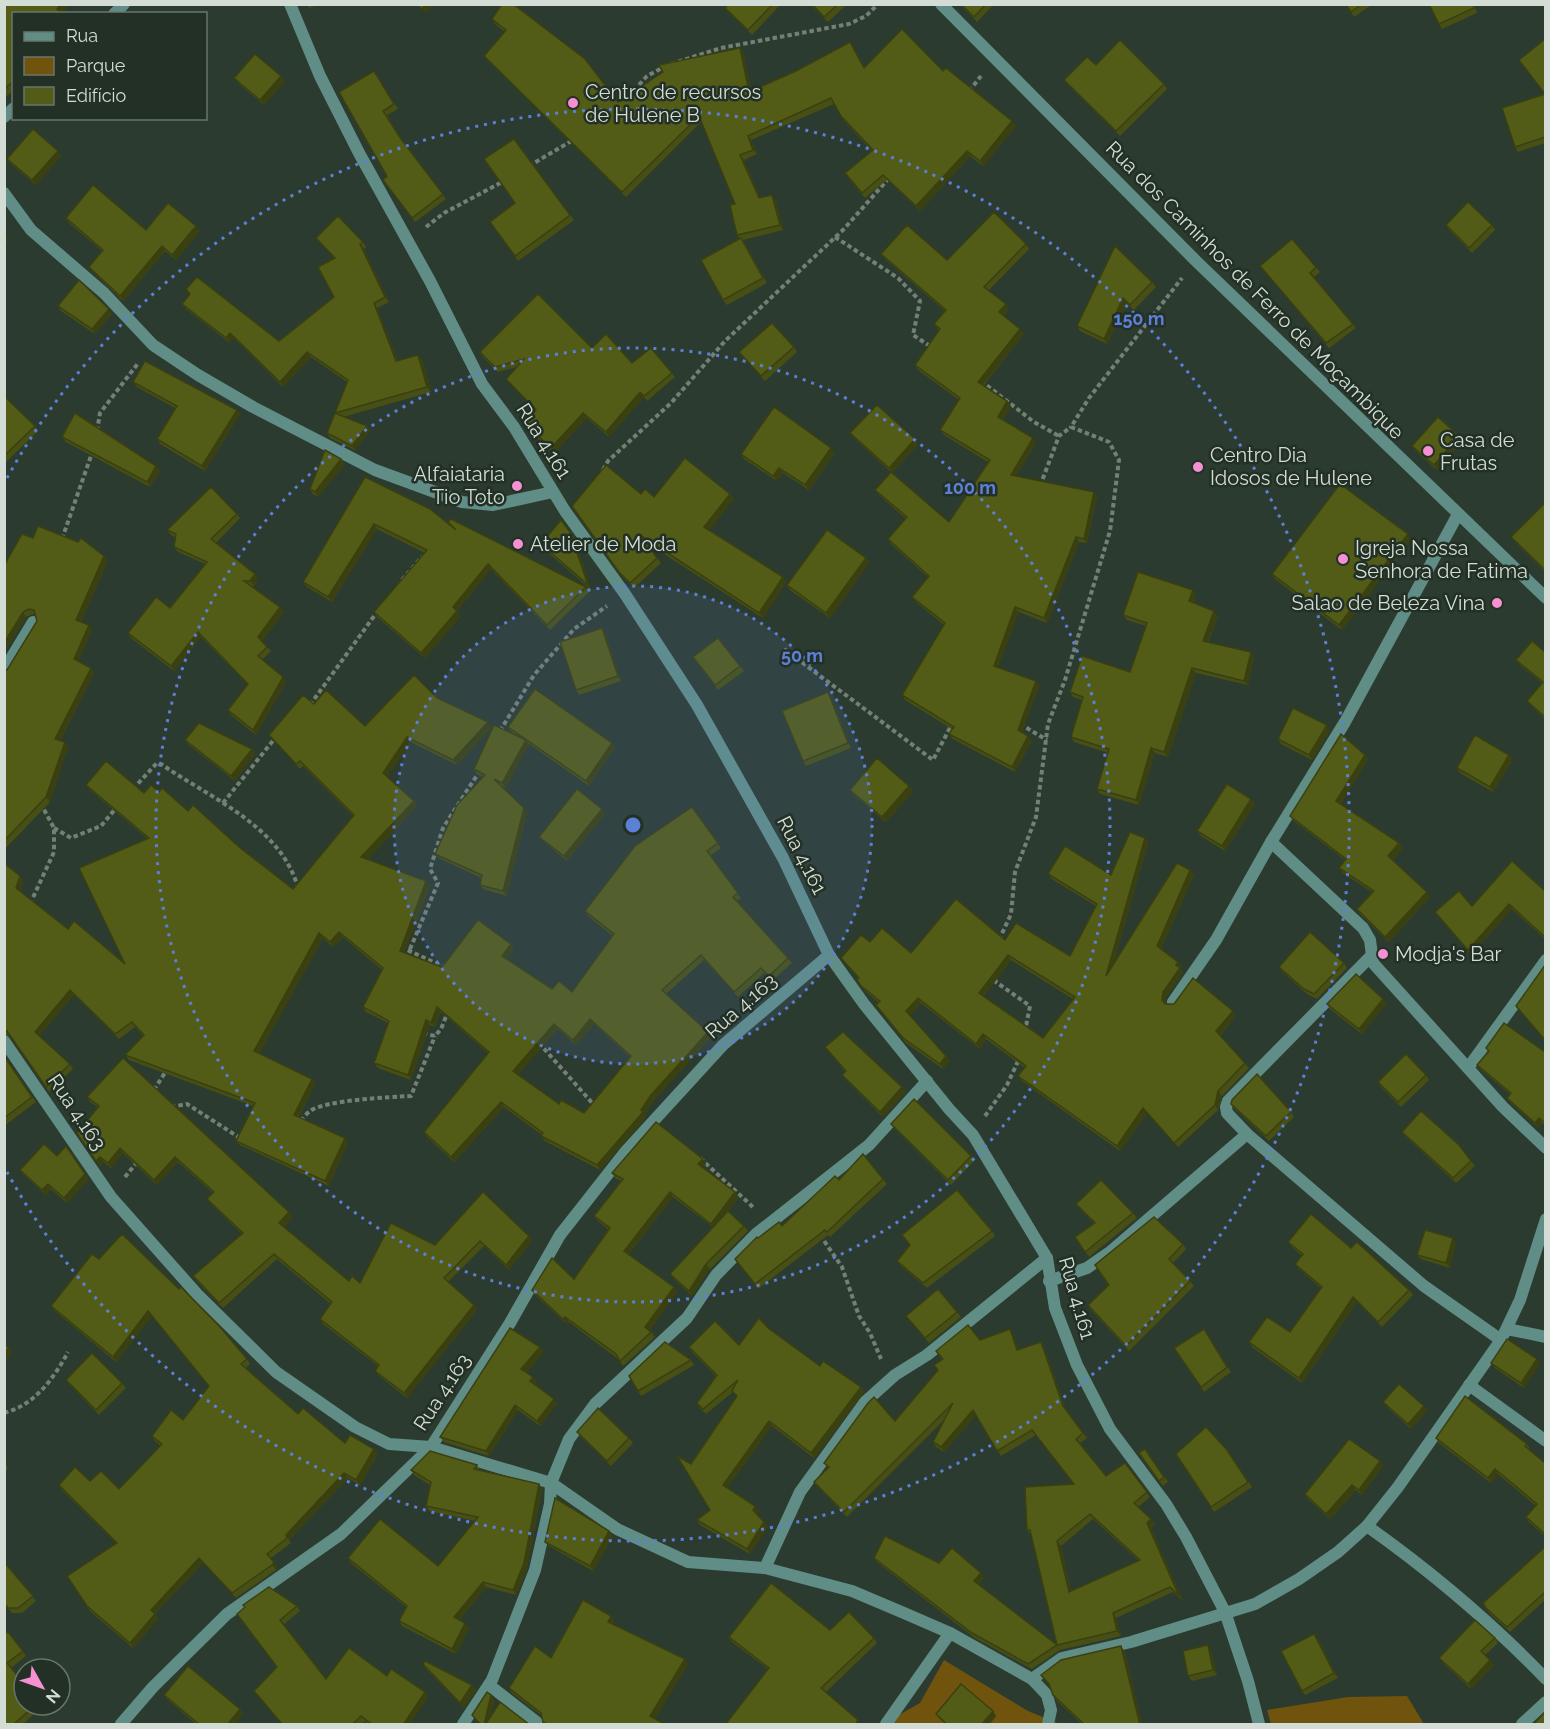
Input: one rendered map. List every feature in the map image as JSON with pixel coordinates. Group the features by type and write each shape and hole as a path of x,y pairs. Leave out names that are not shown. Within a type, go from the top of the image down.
{"street":[{"name":"Rua 4.161","path":"290,4 320,76 482,384 514,428 553,492 625,594 697,705 783,858 829,955 864,1004 973,1135 1047,1258 1055,1308 1102,1418 1166,1504 1225,1612 1248,1681 1259,1725"},
{"name":"Rua dos Caminhos de Ferro de Moçambique","path":"941,4 1196,261 1457,516 1545,598"},
{"path":"4,193 31,230 104,293 153,345 198,375 254,407 375,470 462,502 493,505 553,492"},
{"path":"1173,1002 1216,940 1271,842 1382,657 1457,516"},
{"path":"4,670 33,622"},
{"path":"1271,842 1364,928 1370,940 1373,963 1503,1107 1545,1148"},
{"name":"Rua 4.163","path":"4,1041 111,1197 197,1293 276,1372 355,1427 388,1444 430,1447 510,1323 560,1235 626,1151 723,1045 829,955"},
{"path":"1372,956 1228,1101 1227,1113 1247,1134 1424,1286 1504,1335 1545,1337"},
{"path":"1468,1068 1545,960"},
{"path":"464,1725 489,1685 534,1570 550,1504 551,1483 569,1439 595,1404 687,1318 716,1275 770,1223 869,1145 927,1081"},
{"path":"1049,1281 1087,1268 1110,1252 1247,1134"},
{"path":"1032,1679 1062,1658 1131,1642 1255,1604 1299,1579 1338,1552 1367,1526 1398,1487 1504,1335 1520,1300 1545,1219"},
{"path":"765,1568 800,1492 864,1402 895,1376 927,1355 1047,1258"},
{"path":"1469,1385 1545,1441"},
{"path":"121,1725 153,1687 227,1614 341,1534 430,1447 551,1483 616,1529 688,1562 765,1568 852,1591 950,1634 1032,1679 1047,1695 1051,1710 1048,1725"},
{"path":"1367,1526 1427,1569 1470,1604 1545,1679"},
{"path":"886,1725 950,1634"},
{"path":"489,1685 539,1725"},
{"path":"1522,1725 1545,1702"}],"path":[{"path":"627,98 648,76 678,60 774,36 849,24 866,16 878,4"},
{"path":"965,95 994,58"},
{"path":"525,168 547,153 564,147 581,133"},
{"path":"601,474 608,461 671,403 725,341 835,237 892,174"},
{"path":"409,244 444,213 506,180"},
{"path":"835,237 898,278 920,301 913,334 941,354"},
{"path":"1036,496 1059,436 1071,427 1089,398 1196,261"},
{"path":"96,434 100,413 153,345"},
{"path":"978,379 1034,422 1059,436"},
{"path":"997,943 1011,914 1015,872 1036,817 1048,724 1102,565 1110,531 1119,460 1109,442 1071,427"},
{"path":"59,547 94,445"},
{"path":"397,587 425,553"},
{"path":"499,733 534,675 574,629 625,594"},
{"path":"306,711 382,605"},
{"path":"784,649 933,760 959,716"},
{"path":"1017,723 1047,740"},
{"path":"223,803 283,729"},
{"path":"131,790 157,763 223,803 280,850 291,870 300,896"},
{"path":"410,949 438,883 430,869 443,828 481,768"},
{"path":"36,797 54,828 71,838 101,826 117,807"},
{"path":"25,912 37,894 54,852 54,828"},
{"path":"393,946 410,949 452,972"},
{"path":"995,972 996,982 1030,1006 1023,1039"},
{"path":"296,1131 310,1110 380,1098 411,1096 449,1008"},
{"path":"418,1033 435,1036"},
{"path":"532,1036 599,1110"},
{"path":"973,1135 1007,1085 1021,1050"},
{"path":"156,1100 153,1093 167,1070"},
{"path":"166,1109 182,1103 187,1104 250,1144"},
{"path":"691,1151 770,1223"},
{"path":"111,1197 139,1160"},
{"path":"795,1204 842,1267 859,1316 870,1334 877,1354 895,1376"},
{"path":"4,1413 32,1399 54,1377 68,1352"}],"green space":[{"path":"944,1660 1028,1711 1060,1724 883,1724 920,1703"},
{"path":"1407,1696 1424,1724 1271,1724 1267,1710 1348,1697"}],"building":[{"path":"4,4 61,4 57,9 59,12 12,12 12,83 4,89"},
{"path":"502,4 513,4 585,59 618,102 663,72 659,65 740,48 749,92 796,71 850,42 864,68 902,29 943,71 946,68 1012,121 980,161 967,151 916,206 883,175 862,193 845,173 873,150 841,116 831,98 748,136 753,150 740,155 759,198 772,195 780,225 737,235 730,205 735,204 699,116 622,192 484,56 506,30 492,19"},
{"path":"729,4 773,4 748,30 725,8"},
{"path":"812,4 838,4 824,17"},
{"path":"961,4 986,4 974,17"},
{"path":"1346,4 1362,4 1351,12"},
{"path":"1429,4 1472,4 1474,8 1439,24"},
{"path":"1545,39 1545,94 1519,60"},
{"path":"1120,40 1164,84 1116,131 1064,80 1087,57 1096,65"},
{"path":"255,54 281,76 260,100 234,78"},
{"path":"374,71 394,104 383,111 401,139 443,194 412,218 383,180 387,176 339,92"},
{"path":"1545,94 1545,137 1515,147 1502,108"},
{"path":"33,129 58,151 32,180 7,159"},
{"path":"514,139 570,215 515,256 490,222 515,203 484,159"},
{"path":"93,185 146,230 168,203 196,226 172,255 162,246 120,296 89,267 103,250 66,218"},
{"path":"1468,202 1492,225 1469,248 1446,225"},
{"path":"994,212 1026,244 984,287 1006,304 999,312 1020,329 978,382 1007,401 998,417 1033,438 1011,475 1094,492 1084,539 1076,537 1044,618 1015,607 994,666 1036,681 1018,730 1028,736 1012,767 949,734 954,727 902,695 945,623 912,597 929,576 888,539 907,517 875,490 891,472 949,522 990,460 940,430 960,398 915,365 940,329 934,324 946,310 881,254 907,225 947,260"},
{"path":"338,216 363,242 360,244 385,297 374,303 396,361 418,355 427,387 335,413 348,380 307,352 280,382 230,333 226,338 182,304 190,294 186,289 197,277 279,341 334,297 318,267 335,258 316,238"},
{"path":"741,238 763,278 723,300 701,260"},
{"path":"1292,239 1316,267 1310,273 1353,324 1326,343 1260,266"},
{"path":"1115,246 1152,282 1130,305 1123,298 1104,339 1077,326"},
{"path":"79,280 109,309 92,329 58,306"},
{"path":"538,294 592,348 606,334 632,363 651,348 672,373 644,396 640,392 606,432 583,413 551,448 524,423 536,410 506,379 524,359 495,367 480,352"},
{"path":"772,323 794,347 761,376 739,352"},
{"path":"145,361 237,410 202,466 157,439 177,406 133,382"},
{"path":"4,396 35,426 4,456"},
{"path":"877,405 915,439 889,468 850,433"},
{"path":"774,407 831,448 805,485 779,468 773,476 741,454"},
{"path":"75,413 156,466 147,482 62,437"},
{"path":"335,413 367,426 352,446 327,433"},
{"path":"1438,417 1459,436 1434,465 1412,446"},
{"path":"325,450 341,459 315,492 310,489"},
{"path":"685,458 730,494 704,527 783,577 759,613 640,535 657,558 630,583 619,572 572,506 606,465 641,494 645,489 654,497"},
{"path":"365,477 430,509 456,530 448,522 451,519 586,587 547,625 488,564 453,607 457,611 421,653 374,612 427,550 374,524 328,597 303,582"},
{"name":"Igreja Nossa Senhora de Fatima","path":"1340,484 1408,534 1339,625 1272,574"},
{"path":"211,487 237,514 211,539 255,574 250,581 244,581 280,607 258,637 267,647 258,656 283,677 253,730 228,710 248,684 198,632 171,666 128,633 156,597 170,608 207,562 174,547 176,534 167,530"},
{"path":"1545,503 1545,570 1511,537"},
{"path":"561,520 570,532 588,585 541,544"},
{"path":"38,526 78,542 81,538 104,556 76,620 89,625 74,659 91,668 55,739 65,742 46,797 4,841 4,670 7,670 37,621 34,610 29,609 23,612 4,643 4,566 22,534 33,538"},
{"path":"827,530 866,558 826,613 787,585"},
{"path":"1138,572 1193,590 1189,601 1214,611 1203,641 1251,652 1244,681 1192,668 1164,752 1151,748 1136,800 1097,789 1109,749 1071,737 1083,697 1070,692 1082,656 1130,672 1147,623 1123,615"},
{"path":"602,628 618,676 576,690 560,642"},
{"path":"718,638 740,666 715,685 693,657"},
{"path":"1532,641 1545,652 1545,717 1527,701 1543,682 1516,660"},
{"path":"414,675 437,698 488,722 453,760 407,737 383,773 414,801 361,857 426,881 400,951 442,967 478,920 511,944 502,956 552,989 559,981 572,992 614,934 585,911 635,846 692,807 718,843 707,851 738,893 733,897 788,958 769,976 761,968 734,992 701,955 662,990 708,1032 651,1095 641,1110 643,1112 597,1165 541,1136 543,1133 501,1102 451,1157 424,1132 489,1052 437,1007 431,1023 426,1020 408,1075 374,1063 389,1021 363,1007 383,968 339,932 330,942 319,933 254,1051 312,1079 294,1115 345,1138 325,1181 236,1141 255,1103 125,1055 144,1035 132,1022 115,1034 70,990 35,1032 70,1064 46,1087 7,1031 4,1030 4,863 20,876 16,888 68,929 74,921 125,964 79,868 149,838 86,785 106,761 144,793 151,785 159,792 162,788 188,811 193,805 239,847 293,889 354,815 300,761 296,764 269,735 303,695 314,704 326,690 365,726","holes":["590,1019 631,1056 584,1113 561,1100 559,1104 513,1071 554,1024 573,1040"]},
{"path":"535,689 612,743 586,781 508,727"},
{"path":"828,692 848,743 803,761 782,711"},
{"path":"1293,708 1327,725 1309,755 1278,739"},
{"path":"199,723 252,749 231,776 185,740"},
{"path":"494,725 526,740 502,783 494,779 524,808 503,891 480,885 482,875 435,854 457,805 485,775 474,769"},
{"path":"1341,734 1365,755 1336,801 1399,843 1388,856 1427,892 1385,937 1357,909 1374,891 1339,868 1346,859 1290,816"},
{"path":"1475,735 1509,755 1490,787 1457,768"},
{"path":"877,758 909,786 882,817 850,790"},
{"path":"1227,784 1251,799 1222,846 1197,831"},
{"path":"577,789 602,809 564,856 539,837"},
{"path":"1130,832 1145,838 1106,976 1177,863 1190,870 1157,946 1178,962 1176,965 1180,968 1163,992 1162,1000 1165,1004 1174,1004 1193,978 1233,1011 1216,1031 1245,1063 1218,1091 1215,1105 1174,1143 1143,1108 1117,1146 1018,1076 1026,1066 983,1034 976,1044 918,998 906,1011 946,1056 940,1064 903,1038 876,1005 880,1001 861,986 857,980 859,978 841,958 861,935 870,942 882,928 911,953 956,899 1005,940 1016,923 1070,956 1097,904 1048,874 1065,846 1111,875","holes":["1008,955 1075,997 1043,1038 979,993"]},
{"path":"1512,861 1545,891 1545,937 1509,904 1468,950 1435,912 1459,891 1472,906"},
{"path":"1310,932 1344,963 1314,994 1304,989 1279,967"},
{"path":"1545,965 1545,1040 1516,1006"},
{"path":"1356,974 1383,999 1359,1029 1327,1004"},
{"path":"1504,1023 1545,1052 1545,1123 1539,1118 1535,1123 1507,1098 1511,1093 1477,1065 1489,1051 1486,1048"},
{"path":"843,1032 902,1087 880,1112 842,1075 846,1071 825,1047"},
{"path":"1406,1054 1426,1075 1398,1102 1378,1082"},
{"path":"4,1056 32,1097 4,1118"},
{"path":"123,1058 289,1212 279,1223 349,1281 352,1276 360,1283 391,1223 435,1245 483,1192 529,1236 506,1265 480,1241 444,1278 474,1305 404,1393 375,1371 379,1365 320,1319 332,1302 274,1254 219,1303 193,1276 243,1233 207,1199 214,1192 175,1157 154,1180 120,1148 108,1163 100,1157 96,1161 77,1133 99,1106 87,1097"},
{"path":"1257,1074 1291,1112 1266,1136 1231,1104 1232,1100"},
{"path":"914,1099 971,1156 948,1180 891,1124"},
{"path":"1421,1111 1459,1145 1471,1161 1453,1178 1402,1132"},
{"path":"656,1122 703,1159 698,1164 735,1192 711,1224 670,1192 624,1251 674,1287 645,1327 651,1332 620,1361 616,1354 565,1317 563,1319 532,1290 552,1258 574,1279 610,1228 594,1216 623,1179 612,1173"},
{"path":"44,1144 57,1156 66,1146 85,1174 64,1198 48,1184 42,1190 20,1170"},
{"path":"863,1154 883,1179 827,1232 825,1230 755,1284 735,1259 757,1237 779,1222 782,1226 835,1176 839,1180"},
{"path":"1101,1180 1133,1213 1085,1252 1075,1237 1095,1223 1076,1204"},
{"path":"957,1190 992,1231 923,1283 897,1261 910,1245 902,1235"},
{"path":"728,1211 744,1226 706,1264 689,1291 670,1274"},
{"path":"1311,1214 1351,1248 1357,1242 1409,1290 1378,1322 1353,1297 1299,1378 1249,1342 1267,1317 1290,1332 1322,1287 1295,1264 1303,1254 1288,1242"},
{"path":"1154,1217 1183,1244 1169,1259 1190,1281 1126,1346 1088,1305 1109,1285 1095,1265"},
{"path":"1425,1230 1453,1238 1446,1263 1417,1255"},
{"path":"122,1234 179,1289 181,1287 220,1327 247,1359 241,1364 298,1414 303,1408 345,1443 350,1435 374,1449 356,1480 344,1473 286,1535 287,1538 267,1554 274,1562 272,1565 232,1593 199,1558 151,1610 155,1614 130,1643 87,1606 67,1576 117,1543 59,1485 75,1467 90,1481 101,1471 119,1489 162,1444 152,1436 171,1410 183,1420 209,1386 148,1311 113,1357 51,1306 92,1254 99,1259"},
{"path":"938,1289 957,1312 925,1338 906,1316"},
{"path":"759,1318 768,1328 820,1366 823,1361 861,1387 811,1453 769,1421 723,1485 755,1506 753,1510 764,1522 747,1549 697,1520 710,1510 677,1456 691,1464 737,1396 732,1391 738,1380 703,1409 697,1403 717,1375 689,1347 715,1321 739,1345"},
{"path":"968,1325 980,1340 1010,1329 1017,1350 1041,1342 1063,1406 1083,1433 1076,1439 1106,1476 1125,1463 1147,1492 1134,1503 1151,1519 1147,1523 1179,1596 1170,1587 1113,1613 1117,1631 1057,1645 1030,1530 1027,1530 1025,1487 1074,1484 1032,1430 997,1451 973,1410 941,1447 933,1442 953,1403 844,1512 814,1482 829,1467 824,1463 874,1397 895,1421 938,1370 934,1365 943,1359 936,1351","holes":["1090,1514 1140,1560 1069,1592 1057,1541"]},
{"path":"510,1328 540,1347 521,1369 533,1377 530,1381 554,1399 537,1421 515,1405 486,1451 440,1437"},
{"path":"1204,1329 1227,1367 1201,1387 1174,1348"},
{"path":"1507,1339 1537,1359 1521,1383 1491,1363"},
{"path":"665,1342 691,1360 638,1391 629,1376"},
{"path":"92,1353 122,1383 96,1410 66,1380"},
{"path":"1399,1384 1424,1406 1408,1424 1383,1402"},
{"path":"1465,1396 1527,1444 1525,1446 1545,1463 1545,1534 1526,1517 1537,1504 1495,1469 1488,1478 1436,1438"},
{"path":"598,1408 629,1438 607,1461 577,1432"},
{"path":"1206,1427 1227,1450 1248,1482 1211,1507 1176,1454"},
{"path":"1349,1439 1380,1461 1359,1490 1352,1485 1326,1514 1305,1494"},
{"path":"1145,1449 1164,1477 1159,1481 1139,1453"},
{"path":"430,1451 477,1465 474,1469 539,1484 524,1563 513,1590 483,1582 454,1617 465,1623 452,1649 399,1621 407,1606 348,1558 380,1519 438,1566 478,1517 426,1506 431,1482 411,1470"},
{"path":"555,1498 609,1531 590,1566 545,1542"},
{"path":"885,1536 939,1563 952,1548 981,1573 974,1581 1057,1645 1028,1664 972,1633 874,1558"},
{"path":"1545,1547 1545,1592 1507,1627 1483,1603"},
{"path":"4,1562 33,1596 18,1608 8,1608 4,1603"},
{"path":"771,1583 830,1630 849,1612 874,1638 821,1688 858,1720 855,1725 725,1725 769,1668 729,1637"},
{"path":"269,1587 297,1606 280,1620 326,1679 349,1648 387,1676 391,1669 425,1692 403,1725 373,1725 361,1716 352,1725 283,1725 254,1691 277,1667 237,1614 245,1607 243,1605"},
{"path":"583,1600 611,1616 608,1622 685,1659 650,1716 666,1725 548,1725 543,1722 541,1713 509,1688 535,1646 551,1658"},
{"path":"1475,1620 1495,1638 1481,1651 1490,1660 1468,1684 1439,1658"},
{"path":"8,1632 23,1651 7,1663 12,1669 12,1717 22,1717 13,1725 4,1725 4,1634"},
{"path":"1314,1634 1334,1673 1302,1691 1281,1651"},
{"path":"1208,1645 1213,1670 1188,1676 1183,1651"},
{"path":"1121,1646 1140,1725 1085,1725 1053,1695 1049,1684 1041,1675 1061,1660"},
{"path":"425,1661 472,1685 460,1703 423,1664"},
{"path":"188,1666 240,1709 227,1725 200,1725 164,1695"},
{"path":"961,1684 993,1711 981,1725 948,1725 936,1714"},
{"path":"487,1692 491,1695 484,1725 481,1725 472,1715"},
{"path":"500,1702 530,1725 485,1725"},
{"path":"1545,1712 1545,1725 1533,1725"}],"place":[{"name":"Centro de recursos de Hulene B","path":"573,103"},
{"name":"Casa de Frutas","path":"1428,451"},
{"name":"Centro Dia Idosos de Hulene","path":"1198,467"},
{"name":"Alfaiataria Tio Toto","path":"517,486"},
{"name":"Atelier de Moda","path":"518,544"},
{"name":"Igreja Nossa Senhora de Fatima","path":"1343,559"},
{"name":"Salao de Beleza Vina","path":"1497,603"},
{"name":"Modja's Bar","path":"1383,954"}]}
